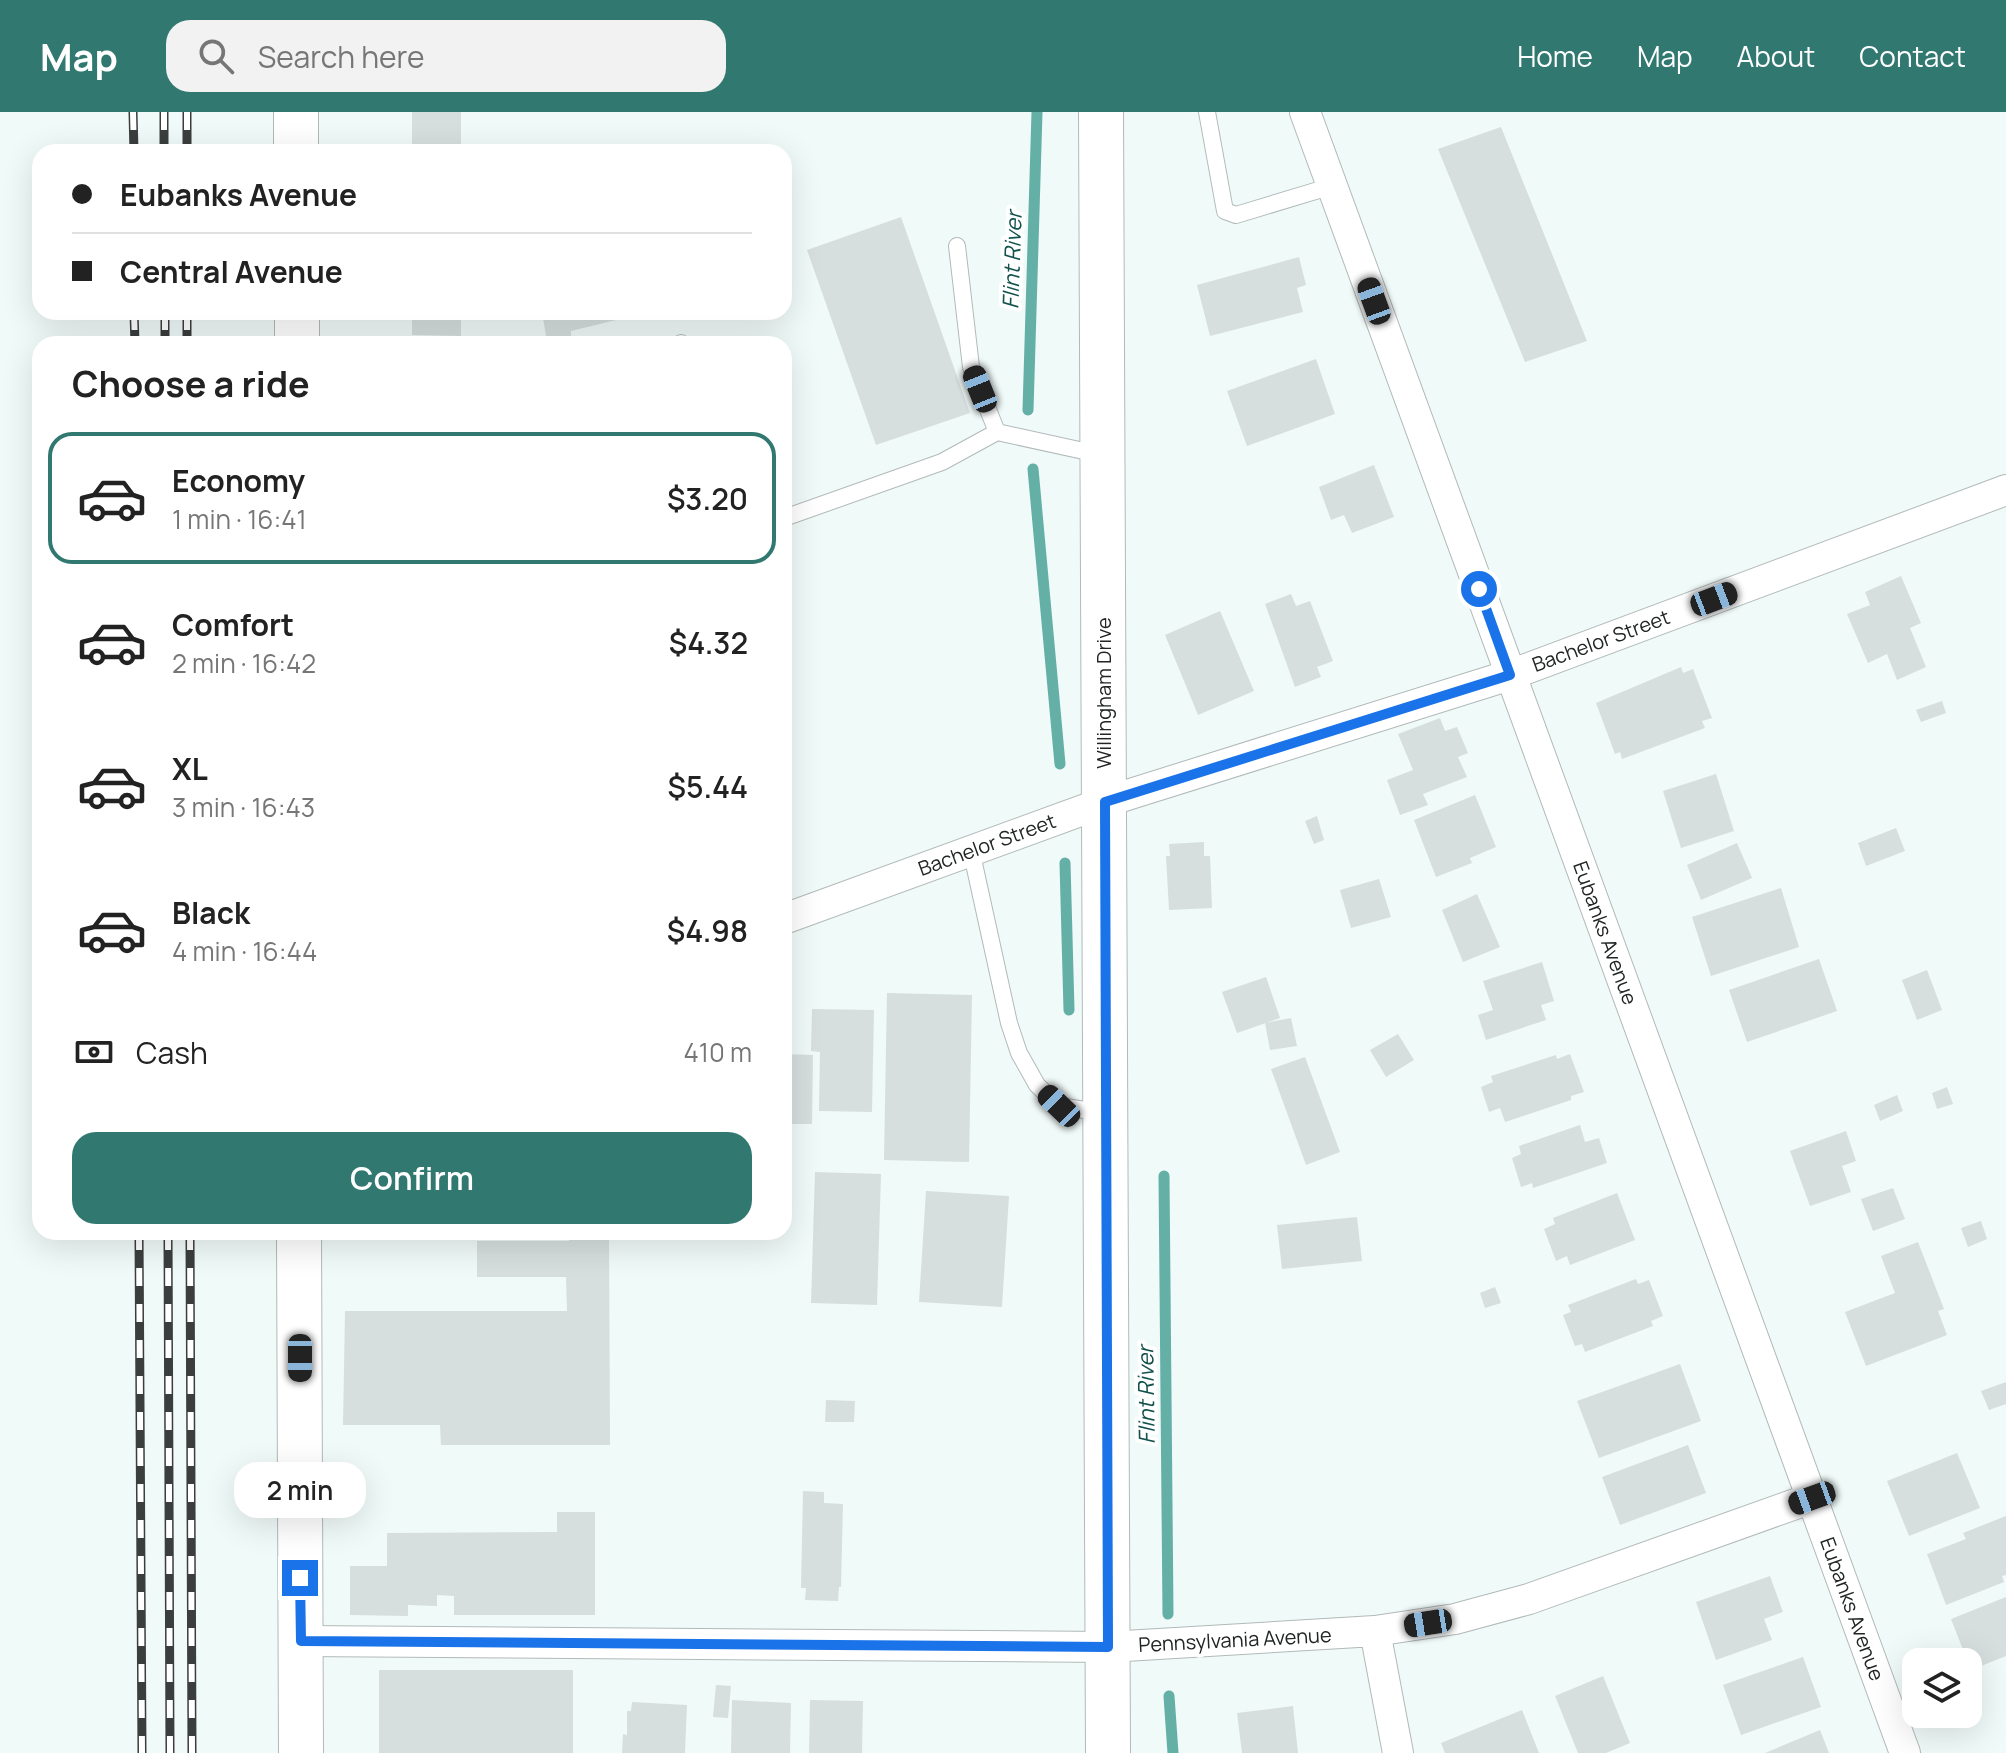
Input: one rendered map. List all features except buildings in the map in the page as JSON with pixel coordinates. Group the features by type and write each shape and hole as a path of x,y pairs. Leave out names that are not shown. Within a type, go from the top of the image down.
{"street":[{"path":"296,112 296,144"},
{"name":"Willingham Drive","path":"1101,112 1108,1753"},
{"name":"Eubanks Avenue","path":"1305,112 1905,1753"},
{"name":"Bachelor Street","path":"792,916 1105,802 1510,675 2006,490"},
{"path":"299,1240 301,1753"},
{"name":"Pennsylvania Avenue","path":"301,1641 1108,1647 1375,1631 1455,1619 1529,1599 1812,1498"},
{"path":"1375,1631 1398,1753"}],"lane":[{"path":"1207,112 1225,211 1236,215 1332,186"},
{"path":"957,246 971,367 997,432"},
{"path":"792,515 942,462 997,432 1103,456"},
{"path":"971,850 1009,1023 1019,1053 1037,1085 1059,1106 1106,1113"}],"waterway":[{"name":"Flint River","path":"1028,410 1037,112"},
{"name":"Flint River","path":"1033,469 1060,764"},
{"name":"Flint River","path":"1065,863 1069,1010"},
{"name":"Flint River","path":"1164,1176 1168,1614"},
{"name":"Flint River","path":"1169,1696 1173,1753"}],"railway":[{"path":"133,112 134,144"},
{"path":"164,112 164,144"},
{"path":"187,112 187,144"},
{"path":"134,320 135,336"},
{"path":"165,320 165,336"},
{"path":"187,320 187,336"},
{"path":"139,1240 142,1753"},
{"path":"168,1240 170,1753"},
{"path":"190,1240 192,1753"}],"route":[{"path":"300,1578 301,1641 1108,1647 1105,802 1510,675 1479,589"}]}
